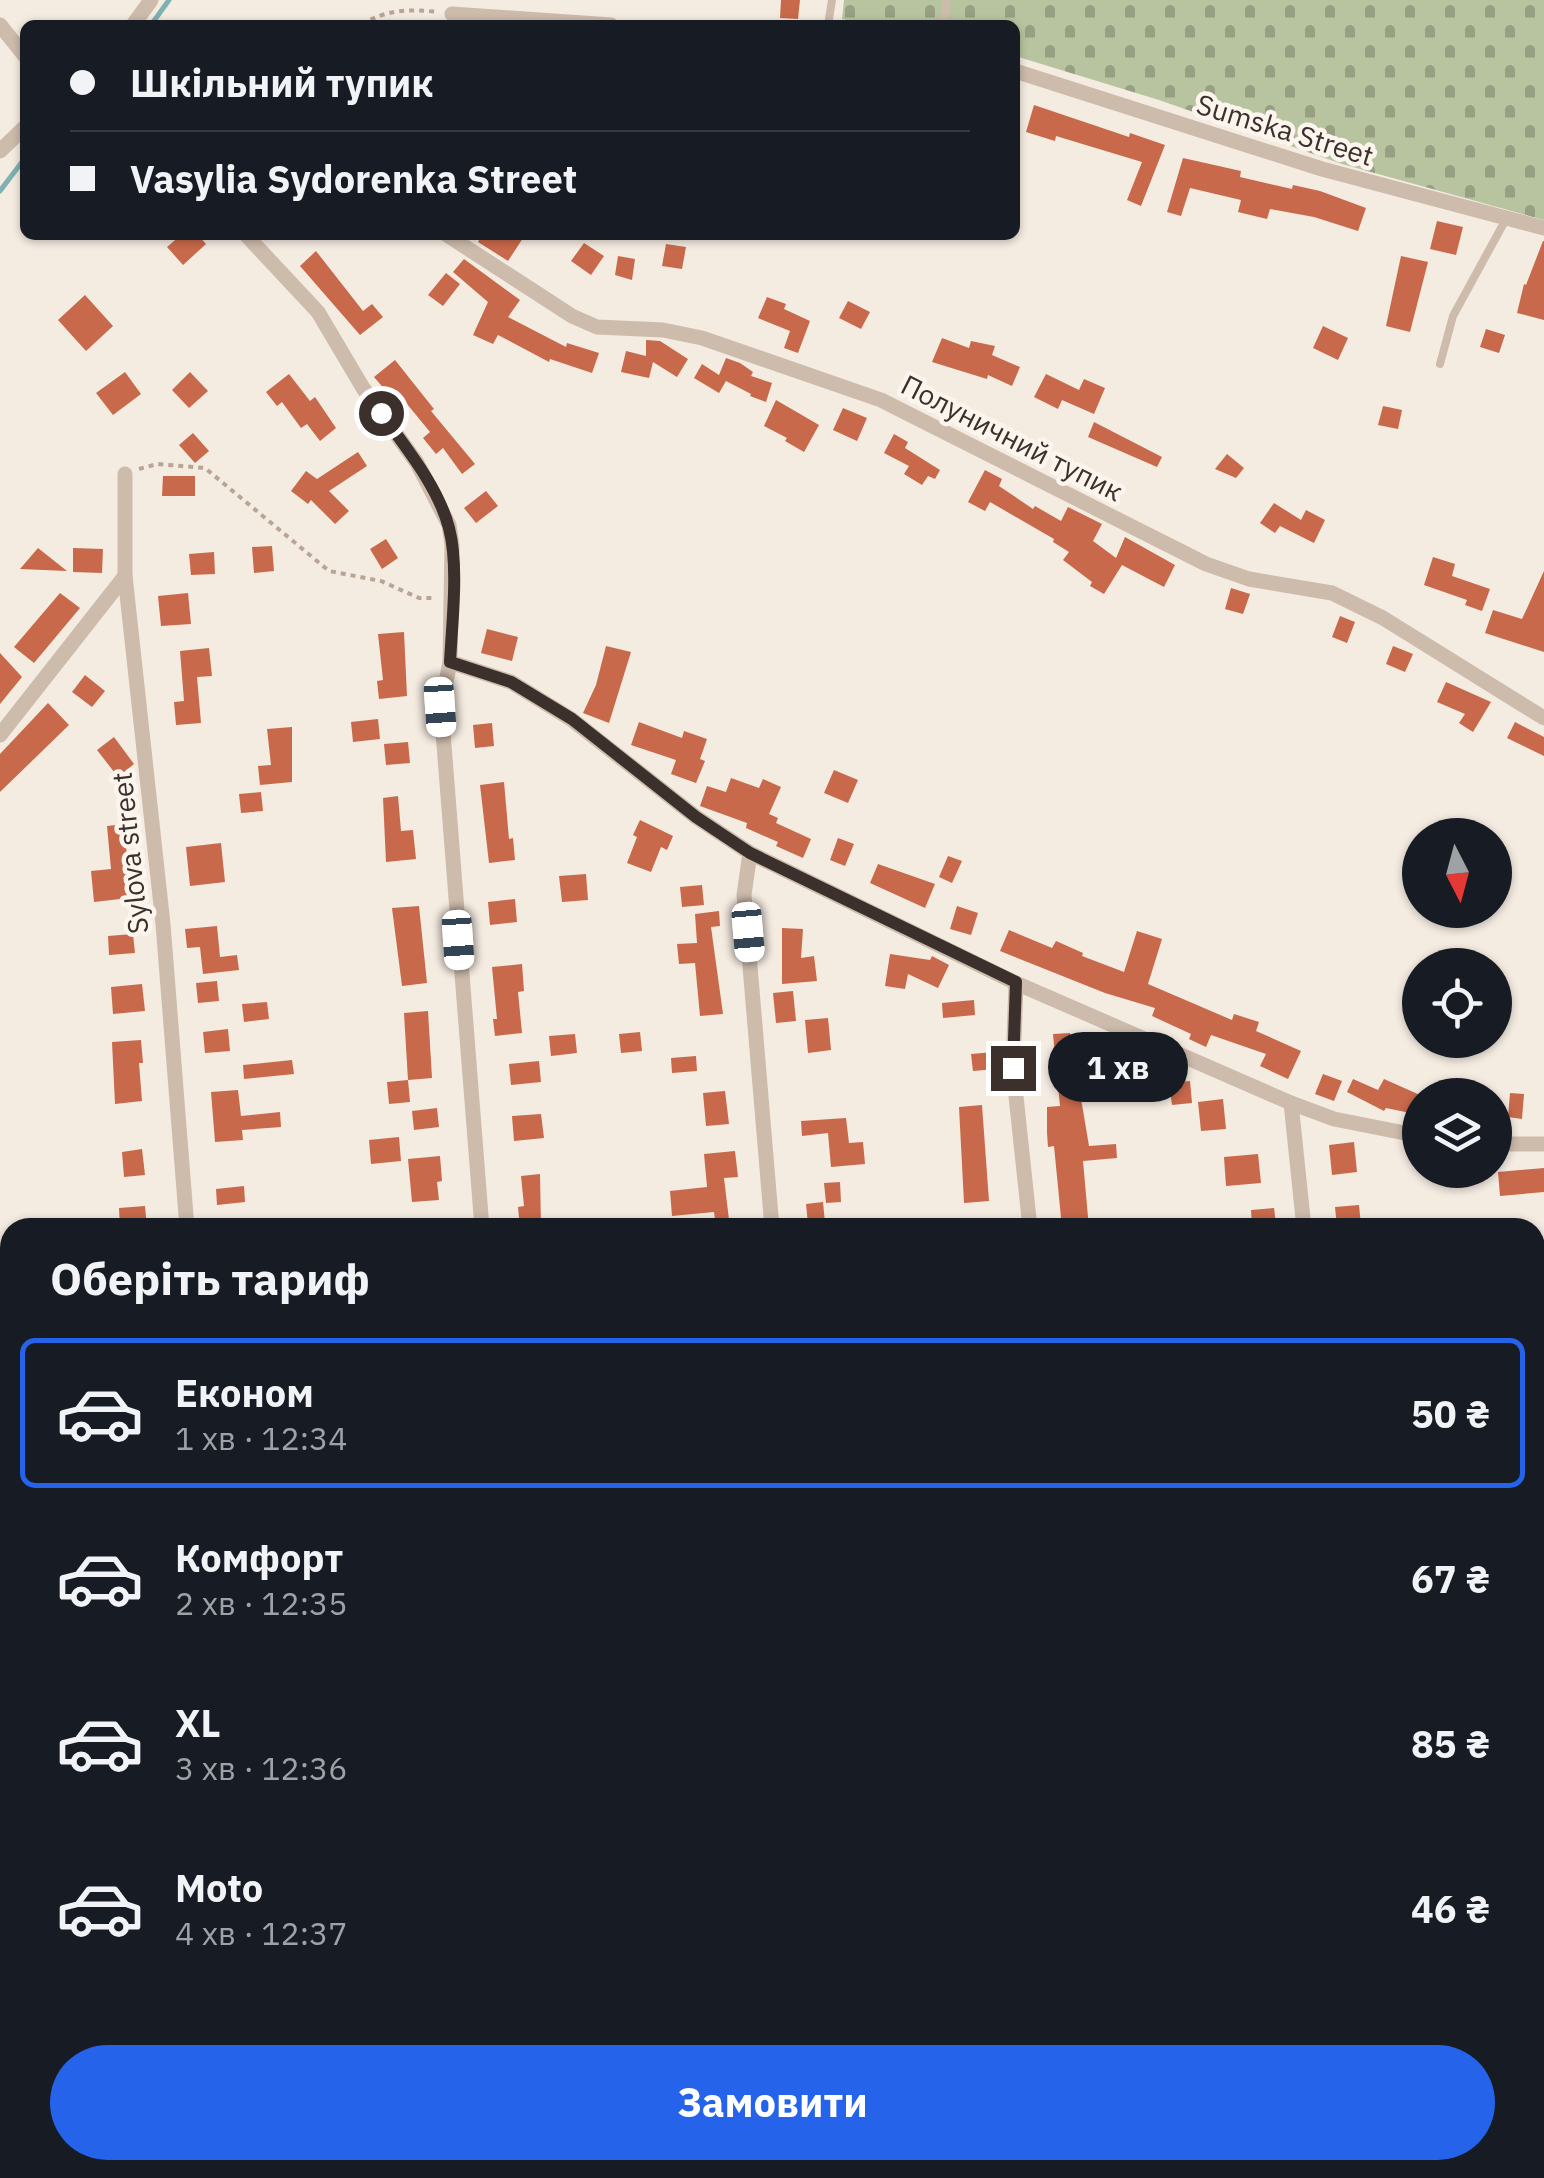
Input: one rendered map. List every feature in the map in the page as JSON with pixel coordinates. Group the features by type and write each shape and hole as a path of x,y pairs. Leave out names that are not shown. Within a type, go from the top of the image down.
{"street":[{"path":"452,14 539,20"},
{"path":"0,25 20,50"},
{"name":"Sumska Street","path":"1020,73 1322,169 1544,228"},
{"path":"0,151 20,132"},
{"path":"251,240 318,312 363,388 417,463 448,525 450,662 440,707 481,1218"},
{"name":"Полуничний тупик","path":"455,240 572,316 597,327 662,330 702,338 881,400 1206,564 1249,579 1332,593 1383,618 1544,718"},
{"name":"Sylova street","path":"125,474 125,576 163,924 186,1218"},
{"path":"0,735 125,576"},
{"path":"450,662 511,682 572,719 696,817 750,853 1016,982 1292,1103 1334,1119 1402,1132"},
{"path":"750,853 744,895 771,1218"},
{"path":"1016,982 1013,1068 1029,1218"},
{"path":"1292,1103 1303,1218"},
{"path":"1512,1144 1544,1144"}],"lane":[{"path":"1440,364 1453,316 1506,219"}],"path":[{"path":"372,20 389,12 412,9 452,14"},
{"path":"125,474 156,464 205,468 329,571 381,582 418,598 452,599"}],"green space":[{"path":"844,0 1544,0 1544,220 1342,164 1159,100 1020,58 1020,20 842,19"}],"building":[{"path":"781,0 800,0 798,19 780,18"},
{"path":"1034,105 1165,145 1141,206 1127,200 1142,162 1056,136 1055,141 1026,132"},
{"path":"1183,158 1241,171 1240,177 1320,191 1366,208 1358,231 1270,209 1267,219 1238,212 1241,200 1190,188 1181,216 1167,212"},
{"path":"1437,221 1463,227 1456,255 1430,249"},
{"path":"175,240 202,240 206,244 183,265 167,247"},
{"path":"479,240 522,240 508,261"},
{"path":"1543,241 1544,320 1517,313 1524,284"},
{"path":"584,243 604,256 591,275 571,261"},
{"path":"666,244 686,247 682,269 662,266"},
{"path":"316,251 363,311 372,304 383,317 360,335 300,266"},
{"path":"618,256 635,259 632,280 615,275"},
{"path":"1401,256 1428,262 1410,332 1386,326"},
{"path":"464,259 520,300 508,317 566,347 567,343 599,353 592,373 550,359 549,362 498,335 493,344 473,335 488,302 453,272"},
{"path":"446,273 460,284 443,306 428,295"},
{"path":"85,295 113,326 86,351 58,320"},
{"path":"767,297 786,304 784,309 810,321 798,353 784,348 790,331 758,318"},
{"path":"848,301 870,312 861,329 839,318"},
{"path":"1323,326 1348,338 1338,360 1313,348"},
{"path":"1486,329 1505,335 1499,353 1480,347"},
{"path":"942,338 969,348 971,341 995,346 992,355 1020,367 1012,386 988,375 987,379 932,362"},
{"path":"646,340 660,341 688,359 677,377 653,362 649,378 621,372 626,351 646,356"},
{"path":"726,358 753,372 751,376 772,383 766,402 726,381 719,393 694,378 702,364 719,375"},
{"path":"395,360 475,464 462,474 443,448 436,454 423,438 430,432 398,393 392,398 374,377"},
{"path":"125,372 141,394 113,415 96,393"},
{"path":"190,372 208,391 189,408 172,390"},
{"path":"289,374 310,401 315,397 336,428 320,441 307,424 301,428 282,402 277,406 266,392"},
{"path":"1046,374 1079,390 1084,379 1105,388 1094,414 1062,400 1058,409 1034,397"},
{"path":"776,400 819,425 804,452 764,426"},
{"path":"1383,406 1402,410 1398,429 1378,425"},
{"path":"843,408 867,418 857,441 833,430"},
{"path":"1094,422 1162,457 1157,467 1088,437"},
{"path":"193,433 209,451 195,463 179,445"},
{"path":"894,434 908,442 905,448 940,470 935,479 928,476 922,485 904,474 909,466 884,453"},
{"path":"358,452 367,466 329,491 349,511 335,524 311,500 308,504 291,491 306,471 317,479"},
{"path":"1227,454 1244,468 1236,478 1215,469"},
{"path":"985,470 1002,479 999,486 1033,509 1035,506 1061,521 1068,507 1102,524 1093,541 1116,558 1125,537 1175,565 1164,587 1122,565 1104,594 1090,586 1092,582 1063,560 1069,552 1054,539 990,502 985,511 968,502"},
{"path":"163,476 195,476 195,496 162,496"},
{"path":"486,491 498,506 476,523 464,508"},
{"path":"1274,503 1301,520 1306,510 1325,520 1314,543 1280,526 1275,533 1260,523"},
{"path":"386,539 398,558 382,569 370,549"},
{"path":"272,546 274,571 254,573 252,547"},
{"path":"38,548 67,571 20,569"},
{"path":"73,548 103,549 102,573 73,572"},
{"path":"214,552 215,574 191,575 189,554"},
{"path":"1433,557 1455,564 1452,576 1490,589 1482,611 1465,605 1467,600 1424,585"},
{"path":"1544,571 1544,652 1485,633 1493,610 1522,619"},
{"path":"1231,588 1250,594 1243,614 1225,609"},
{"path":"60,593 80,608 34,663 14,647"},
{"path":"188,593 191,624 161,626 158,596"},
{"path":"1340,616 1355,622 1347,643 1332,637"},
{"path":"487,629 518,637 512,661 481,653"},
{"path":"404,632 407,696 379,699 377,681 383,680 378,634"},
{"path":"606,646 631,652 609,723 583,713 596,685"},
{"path":"1393,646 1413,654 1405,672 1386,664"},
{"path":"209,648 212,676 197,677 201,723 176,725 174,702 184,701 180,651"},
{"path":"0,653 22,677 0,704"},
{"path":"85,675 105,691 92,707 72,692"},
{"path":"1446,682 1491,702 1473,732 1459,723 1465,714 1437,702"},
{"path":"48,703 69,725 0,792 0,754"},
{"path":"378,719 380,739 353,742 351,722"},
{"path":"639,722 682,738 684,731 707,739 700,759 705,761 696,783 671,774 676,760 631,745"},
{"path":"1515,722 1544,737 1544,756 1507,738"},
{"path":"492,723 494,746 475,748 473,725"},
{"path":"292,727 292,782 260,785 258,766 271,765 267,729"},
{"path":"114,737 134,764 118,777 97,750"},
{"path":"408,742 410,763 386,765 384,744"},
{"path":"834,770 858,780 848,803 824,793"},
{"path":"731,778 759,788 763,779 781,787 769,814 778,818 776,823 811,839 803,858 746,828 747,823 700,806 707,786 726,792"},
{"path":"504,782 509,839 513,838 515,860 489,863 480,785"},
{"path":"261,792 263,811 241,813 239,794"},
{"path":"398,796 401,831 413,830 416,859 386,862 383,798"},
{"path":"640,820 673,836 667,850 661,847 651,872 627,863"},
{"path":"125,824 129,898 94,902 91,871 111,869 107,826"},
{"path":"838,838 854,844 845,866 830,860"},
{"path":"221,843 225,882 190,886 186,847"},
{"path":"948,856 962,861 952,883 939,877"},
{"path":"878,864 935,884 925,908 870,883"},
{"path":"586,874 588,900 562,902 559,876"},
{"path":"702,885 704,905 682,907 680,887"},
{"path":"515,899 517,922 490,925 488,902"},
{"path":"419,906 427,983 402,986 392,908"},
{"path":"957,906 978,913 971,935 950,929"},
{"path":"719,911 720,926 711,927 723,1014 700,1016 695,963 679,964 677,944 697,943 695,914"},
{"path":"217,926 220,957 237,955 239,970 203,974 200,947 187,948 185,929"},
{"path":"782,928 803,929 801,958 814,956 817,981 782,984"},
{"path":"1009,930 1052,948 1056,941 1124,972 1137,931 1162,939 1148,984 1232,1020 1234,1014 1259,1022 1256,1031 1301,1051 1288,1079 1260,1066 1266,1054 1211,1035 1206,1047 1189,1039 1191,1034 1152,1016 1155,1008 1105,993 1000,951"},
{"path":"133,934 135,953 109,955 108,936"},
{"path":"890,954 930,960 932,956 949,965 938,988 908,974 905,989 885,986"},
{"path":"522,964 524,991 518,992 522,1033 495,1036 492,967"},
{"path":"217,981 219,1001 198,1003 196,983"},
{"path":"142,984 145,1011 113,1014 111,987"},
{"path":"793,991 796,1021 776,1023 773,993"},
{"path":"974,1000 975,1015 943,1018 942,1003"},
{"path":"267,1002 269,1019 244,1022 242,1004"},
{"path":"428,1011 432,1078 408,1080 404,1013"},
{"path":"828,1018 831,1050 808,1053 805,1020"},
{"path":"228,1029 230,1051 205,1053 203,1032"},
{"path":"640,1032 642,1051 621,1053 619,1034"},
{"path":"1070,1033 1089,1146 1116,1144 1117,1158 1083,1161 1088,1218 1061,1218 1054,1146 1048,1147 1047,1107 1060,1106 1053,1034"},
{"path":"575,1034 577,1053 551,1056 549,1036"},
{"path":"141,1040 142,1101 115,1104 112,1042"},
{"path":"994,1052 996,1069 973,1071 971,1054"},
{"path":"696,1056 697,1071 672,1073 671,1058"},
{"path":"292,1060 294,1074 244,1079 243,1065"},
{"path":"539,1061 541,1082 511,1085 509,1064"},
{"path":"1323,1074 1342,1081 1334,1101 1315,1094"},
{"path":"1353,1079 1378,1090 1384,1079 1402,1087 1402,1111 1386,1108 1384,1111 1347,1092"},
{"path":"408,1080 410,1102 389,1104 387,1082"},
{"path":"1190,1081 1192,1103 1172,1105 1169,1083"},
{"path":"238,1090 241,1116 280,1112 281,1127 242,1130 243,1140 215,1142 211,1092"},
{"path":"725,1091 729,1124 706,1126 703,1093"},
{"path":"1512,1093 1524,1094 1522,1119 1512,1118"},
{"path":"1223,1099 1226,1129 1201,1131 1198,1102"},
{"path":"982,1105 989,1201 964,1203 959,1107"},
{"path":"437,1108 439,1127 414,1130 412,1111"},
{"path":"541,1114 544,1138 514,1141 512,1116"},
{"path":"846,1118 849,1143 863,1142 865,1164 831,1167 828,1133 802,1136 801,1121"},
{"path":"399,1137 401,1161 371,1164 369,1140"},
{"path":"1354,1142 1357,1172 1332,1175 1329,1145"},
{"path":"142,1149 145,1175 124,1177 122,1152"},
{"path":"735,1151 738,1177 724,1178 729,1218 715,1218 714,1212 672,1216 670,1191 707,1187 704,1154"},
{"path":"1258,1154 1261,1183 1226,1186 1224,1157"},
{"path":"440,1156 439,1200 412,1202 408,1159"},
{"path":"1544,1168 1544,1192 1500,1196 1499,1188 1512,1188 1512,1171"},
{"path":"540,1174 541,1218 519,1218 518,1207 524,1206 521,1176"},
{"path":"840,1182 841,1202 826,1203 824,1183"},
{"path":"244,1186 245,1202 217,1205 216,1189"},
{"path":"823,1202 825,1218 807,1218 806,1204"},
{"path":"1359,1205 1360,1218 1336,1218 1335,1207"},
{"path":"145,1206 146,1218 120,1218 119,1208"},
{"path":"1274,1208 1275,1218 1252,1218 1251,1210"}],"waterway":[{"path":"155,20 169,0"},
{"path":"0,191 20,165"}],"route":[{"path":"381,413 417,463 448,525 452,545 450,662 511,682 572,719 696,817 750,853 1016,982 1013,1068"}]}
